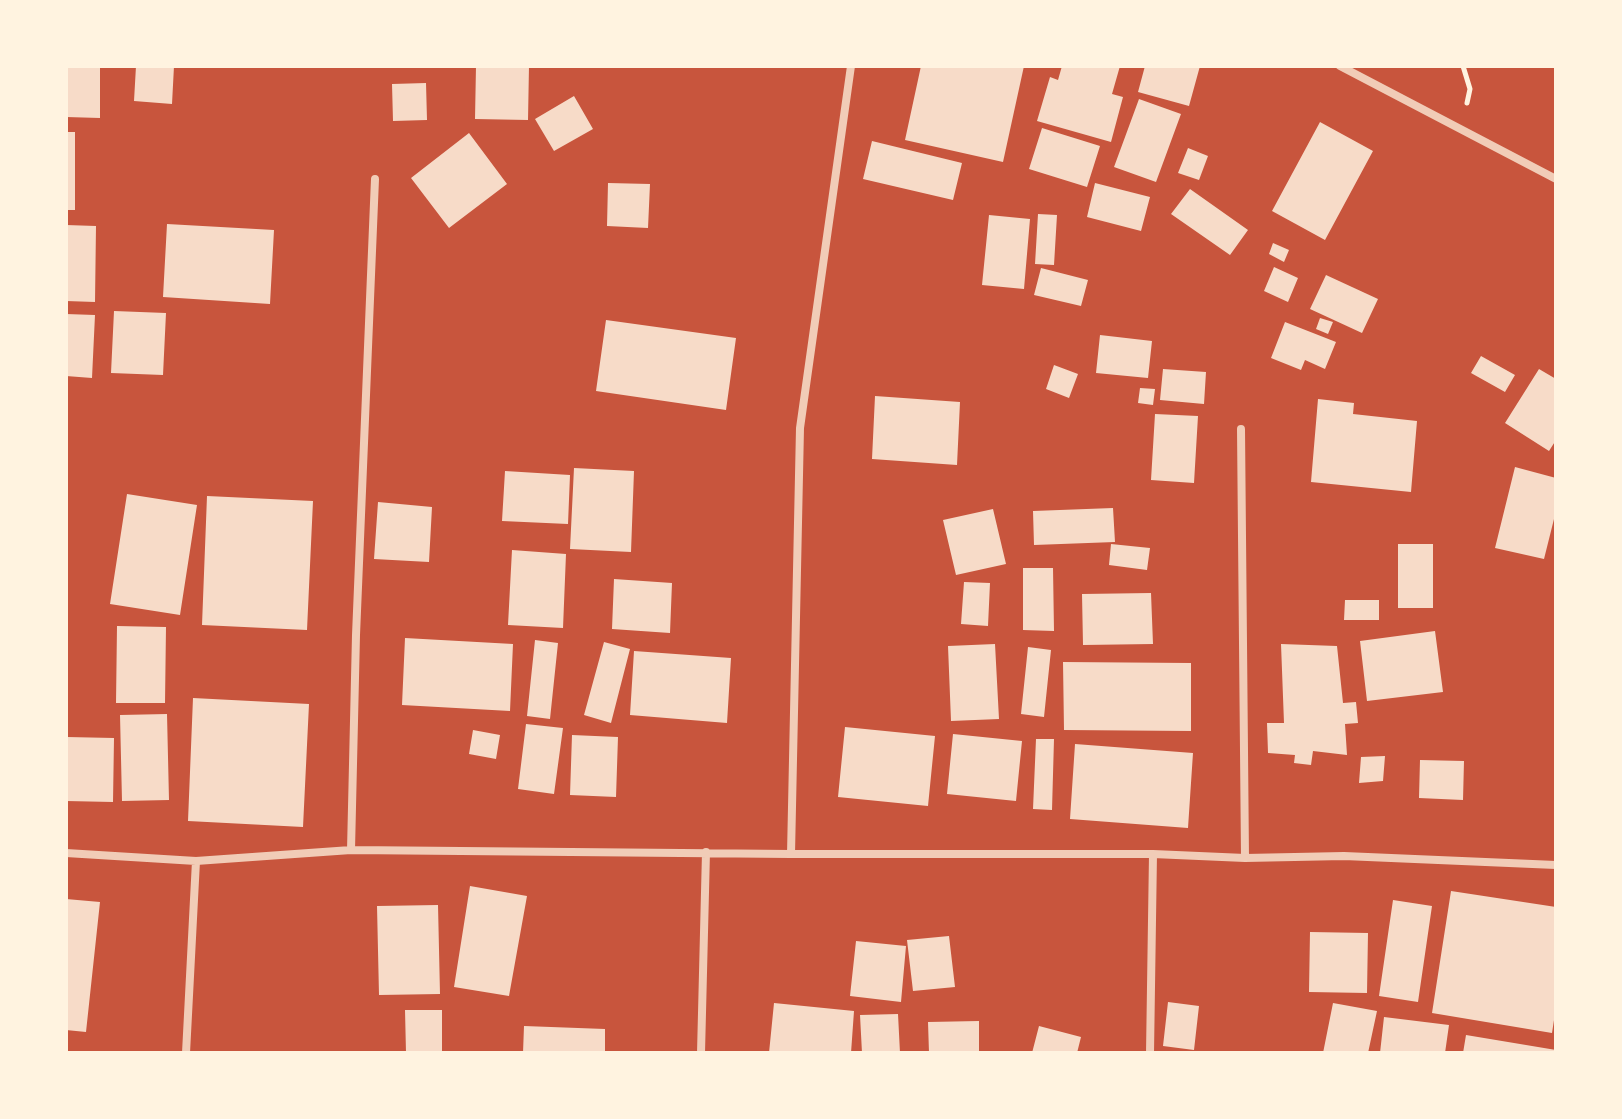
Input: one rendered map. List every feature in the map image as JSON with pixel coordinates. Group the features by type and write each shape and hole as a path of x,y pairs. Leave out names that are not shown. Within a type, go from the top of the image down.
{"street":[{"path":"791,854 800,428 851,66"},
{"path":"1340,66 1556,179"},
{"path":"351,850 356,635 375,179"},
{"path":"1241,429 1245,858"},
{"path":"66,853 196,861 351,850 1153,854 1245,858 1344,856 1556,865"},
{"path":"701,1053 706,852"},
{"path":"1150,1053 1153,854"},
{"path":"186,1053 196,861"}],"building":[{"path":"66,66 100,66 100,118 66,117"},
{"path":"136,66 174,66 172,104 134,101"},
{"path":"476,66 529,66 528,120 475,119"},
{"path":"921,66 1024,66 1003,162 905,140"},
{"path":"1062,66 1120,66 1112,94 1123,97 1111,142 1037,121 1050,77 1058,80"},
{"path":"1145,66 1200,66 1189,106 1138,92"},
{"path":"426,83 427,120 393,121 392,84"},
{"path":"574,96 593,129 554,151 535,119"},
{"path":"1139,99 1181,114 1156,182 1114,167"},
{"path":"1320,122 1373,151 1325,240 1272,211"},
{"path":"1042,128 1100,146 1087,187 1029,169"},
{"path":"66,132 75,132 75,210 66,210"},
{"path":"469,133 507,184 449,228 411,178"},
{"path":"872,141 962,163 953,200 863,179"},
{"path":"1188,148 1208,156 1199,180 1178,173"},
{"path":"608,183 650,184 648,228 607,226"},
{"path":"1095,183 1150,197 1141,231 1087,217"},
{"path":"1190,189 1248,230 1230,255 1171,214"},
{"path":"1038,214 1057,215 1054,265 1035,264"},
{"path":"989,215 1030,219 1024,289 982,285"},
{"path":"167,224 274,230 270,304 163,297"},
{"path":"66,225 96,226 95,302 66,301"},
{"path":"1273,243 1289,250 1284,262 1269,254"},
{"path":"1274,267 1298,278 1288,302 1264,291"},
{"path":"1041,268 1088,280 1081,306 1034,295"},
{"path":"1326,275 1378,299 1362,333 1310,309"},
{"path":"114,311 166,313 163,375 111,373"},
{"path":"66,314 95,315 92,378 66,376"},
{"path":"1320,318 1333,322 1328,334 1316,329"},
{"path":"606,320 736,338 726,410 596,391"},
{"path":"1285,322 1336,342 1325,369 1305,360 1301,370 1271,358"},
{"path":"1100,335 1152,341 1148,378 1096,373"},
{"path":"1481,356 1515,375 1505,392 1471,373"},
{"path":"1054,365 1078,374 1069,398 1046,389"},
{"path":"1163,369 1206,372 1204,404 1160,400"},
{"path":"1539,369 1556,379 1556,440 1549,451 1505,423"},
{"path":"1140,388 1155,389 1153,405 1138,403"},
{"path":"875,396 960,402 957,465 872,459"},
{"path":"1318,399 1354,403 1353,414 1417,421 1411,492 1311,482"},
{"path":"1155,414 1198,416 1194,483 1151,480"},
{"path":"1515,467 1556,478 1556,511 1544,559 1495,548"},
{"path":"574,468 634,471 631,552 570,549"},
{"path":"505,471 570,475 568,524 502,521"},
{"path":"127,494 197,505 180,615 110,604"},
{"path":"207,496 313,501 307,630 202,625"},
{"path":"378,502 432,507 429,562 374,559"},
{"path":"1113,508 1115,542 1034,545 1033,511"},
{"path":"993,509 1006,564 956,575 943,520"},
{"path":"1111,544 1150,548 1147,570 1109,565"},
{"path":"1398,544 1433,544 1433,608 1398,608"},
{"path":"512,550 566,554 563,628 508,625"},
{"path":"1023,568 1053,568 1054,631 1023,630"},
{"path":"614,579 672,583 670,633 612,629"},
{"path":"964,582 990,583 988,626 961,624"},
{"path":"1151,593 1153,644 1083,645 1082,594"},
{"path":"1345,600 1379,600 1379,620 1344,620"},
{"path":"117,626 166,627 165,703 116,703"},
{"path":"1435,631 1443,692 1367,701 1360,641"},
{"path":"405,638 513,644 510,711 402,705"},
{"path":"535,640 558,643 550,719 527,716"},
{"path":"604,642 630,649 611,723 584,715"},
{"path":"995,644 999,719 951,721 948,646"},
{"path":"1281,644 1337,646 1343,703 1356,702 1358,723 1345,724 1347,755 1313,751 1311,765 1294,763 1295,755 1268,753 1267,723 1284,723"},
{"path":"1028,647 1051,650 1044,717 1021,714"},
{"path":"634,651 731,658 727,723 630,715"},
{"path":"1063,662 1191,663 1191,731 1064,730"},
{"path":"193,698 309,704 303,827 188,821"},
{"path":"167,714 169,800 122,801 120,715"},
{"path":"526,724 563,728 554,794 518,789"},
{"path":"845,727 935,736 928,806 838,797"},
{"path":"473,730 500,735 496,759 469,754"},
{"path":"953,734 1022,741 1016,801 947,794"},
{"path":"572,735 618,737 616,797 570,795"},
{"path":"67,737 114,738 113,802 66,801"},
{"path":"1036,739 1054,739 1052,810 1033,809"},
{"path":"1075,744 1193,753 1188,828 1070,819"},
{"path":"1385,756 1383,781 1359,783 1361,757"},
{"path":"1420,760 1464,761 1463,800 1419,798"},
{"path":"470,886 527,896 509,996 454,987"},
{"path":"1451,891 1556,907 1556,1007 1552,1033 1432,1013"},
{"path":"66,899 100,902 86,1032 66,1030"},
{"path":"1393,900 1432,906 1418,1002 1379,996"},
{"path":"438,905 440,994 379,995 377,906"},
{"path":"1310,932 1368,933 1367,993 1309,992"},
{"path":"949,936 955,987 913,991 907,940"},
{"path":"856,941 906,946 901,1002 850,996"},
{"path":"1168,1002 1199,1006 1194,1050 1163,1046"},
{"path":"774,1003 854,1011 851,1053 769,1053"},
{"path":"1333,1003 1377,1011 1368,1053 1323,1053"},
{"path":"405,1010 442,1010 442,1053 406,1053"},
{"path":"898,1014 900,1053 862,1053 860,1015"},
{"path":"1384,1017 1449,1025 1445,1053 1380,1053"},
{"path":"979,1021 979,1053 929,1053 928,1022"},
{"path":"524,1026 605,1029 605,1053 523,1053"},
{"path":"1039,1026 1081,1037 1077,1053 1032,1053"},
{"path":"1466,1035 1556,1050 1556,1053 1463,1053"}]}
